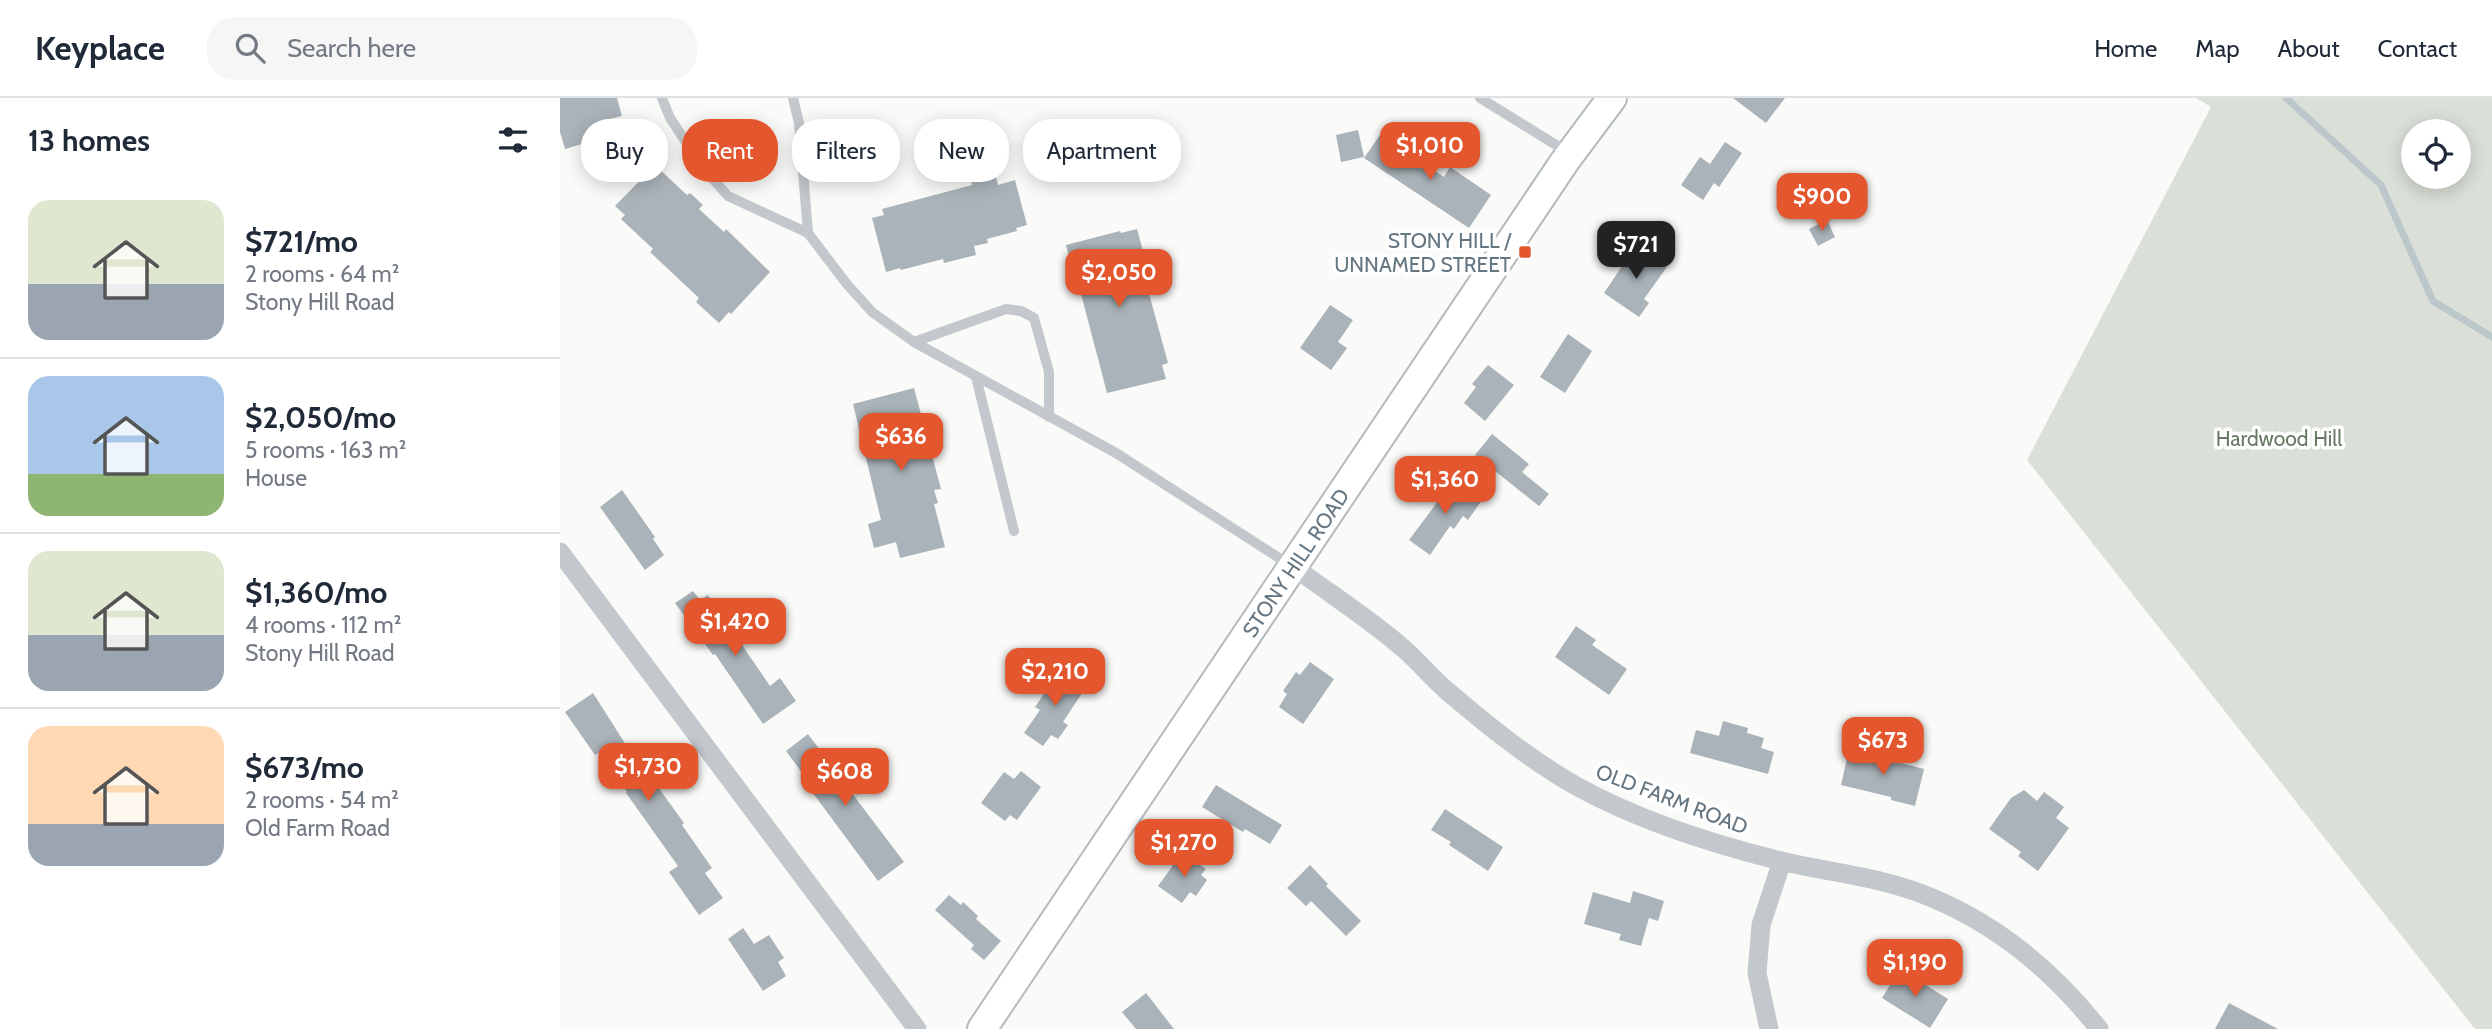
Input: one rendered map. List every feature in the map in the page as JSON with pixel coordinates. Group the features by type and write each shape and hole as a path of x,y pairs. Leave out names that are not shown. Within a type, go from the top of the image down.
{"main road":[{"name":"STONY HILL ROAD","path":"982,1029 1570,154 1612,98"}],"street":[{"path":"560,552 917,1029"},
{"name":"OLD FARM ROAD","path":"1294,568 1404,649 1444,688 1493,729 1538,762 1579,787 1636,813 1712,842 1782,861 1902,887 1930,897 1996,932 2043,967 2067,990 2099,1029"},
{"path":"1769,1029 1758,973 1761,925 1782,861"}],"lane":[{"path":"662,98 670,118 704,169 728,196 808,233 872,312 914,342 1116,453 1294,568"},
{"path":"793,98 799,123 808,233"},
{"path":"1480,98 1570,154"},
{"path":"914,342 1006,309 1021,311 1034,318 1049,372 1049,417"},
{"path":"976,377 1014,531"}],"green space":[{"name":"Hardwood Hill","path":"2196,98 2492,98 2492,1029 2475,1029 2027,460 2211,107"}],"building":[{"path":"560,98 617,98 622,116 610,119 581,119 581,144 565,149 560,132"},
{"path":"1733,98 1785,98 1766,123"},
{"path":"1358,130 1364,157 1341,162 1336,135"},
{"path":"1380,135 1444,177 1450,167 1491,195 1469,228 1364,158"},
{"path":"1725,142 1742,153 1719,187 1714,183 1703,200 1681,185 1700,157 1710,164"},
{"path":"668,177 687,195 690,193 703,205 699,209 724,232 726,229 770,272 731,314 729,312 719,323 696,302 699,298 650,252 653,249 621,219 625,215 615,206 638,182 668,182"},
{"path":"1015,180 1027,225 1016,228 1017,231 987,239 988,243 974,246 976,255 944,263 943,259 886,272 872,218 884,215 882,209 972,185 971,182 997,182 998,185"},
{"path":"1827,220 1835,237 1818,246 1809,229"},
{"path":"1137,229 1144,255 1139,257 1168,363 1162,365 1166,379 1107,393 1066,245"},
{"path":"1635,247 1651,258 1654,254 1669,264 1644,299 1649,303 1639,317 1604,293"},
{"path":"1330,305 1353,320 1338,342 1347,348 1331,370 1300,348"},
{"path":"1568,334 1592,351 1565,393 1540,377"},
{"path":"1488,365 1514,385 1485,421 1464,403 1476,387 1472,384"},
{"path":"914,388 941,489 934,490 938,503 934,504 945,547 900,558 896,542 874,548 868,524 881,520 853,404"},
{"path":"1492,434 1529,464 1522,472 1549,494 1539,506 1475,455"},
{"path":"1454,480 1482,500 1468,520 1463,516 1454,529 1450,526 1430,555 1409,540"},
{"path":"622,490 655,537 653,539 664,555 645,570 600,507"},
{"path":"693,591 700,600 708,595 770,686 780,678 796,701 763,724 715,654 713,655 675,603"},
{"path":"1576,626 1596,640 1592,645 1627,669 1609,695 1555,657"},
{"path":"1310,662 1334,679 1303,724 1279,707 1287,694 1283,691 1296,672 1300,675"},
{"path":"1061,669 1086,687 1063,722 1068,725 1058,739 1051,735 1043,746 1024,733 1040,710 1035,707"},
{"path":"593,693 647,778 650,776 684,823 682,825 712,868 705,873 723,898 699,915 669,872 678,866 600,752 595,755 565,712"},
{"path":"1723,721 1748,728 1747,733 1764,738 1761,748 1774,752 1768,774 1690,753 1696,730 1719,736"},
{"path":"808,734 832,766 840,760 850,774 842,780 904,862 878,881 804,781 807,779 786,751"},
{"path":"1863,748 1883,753 1882,758 1924,769 1915,806 1891,800 1891,797 1841,785 1848,754 1861,758"},
{"path":"1021,771 1041,787 1017,820 1010,815 1005,821 981,803 1004,772 1014,779"},
{"path":"1216,785 1282,825 1270,844 1245,829 1243,832 1202,807"},
{"path":"2024,790 2037,801 2044,792 2064,807 2056,818 2069,828 2038,871 2018,856 2021,852 1989,829 2011,798"},
{"path":"1445,809 1503,847 1488,871 1431,830"},
{"path":"1182,853 1206,869 1201,875 1207,880 1196,896 1190,892 1182,903 1158,886"},
{"path":"1310,865 1328,884 1326,886 1361,921 1346,936 1311,901 1306,906 1287,888"},
{"path":"1633,891 1664,901 1658,921 1649,918 1641,946 1619,940 1621,934 1584,924 1593,892 1630,903"},
{"path":"949,895 961,905 963,902 978,916 976,919 1001,941 984,960 971,949 974,945 935,910"},
{"path":"743,928 754,944 769,935 784,958 778,962 786,976 763,991 728,939"},
{"path":"1900,969 1948,999 1930,1028 1882,998"},
{"path":"1146,993 1174,1029 1136,1029 1122,1012"},
{"path":"2229,1003 2278,1029 2215,1029"}],"waterway":[{"path":"2286,98 2381,185 2433,301 2492,337"}],"place":[{"name":"STONY HILL / UNNAMED STREET","path":"1525,252"}]}
